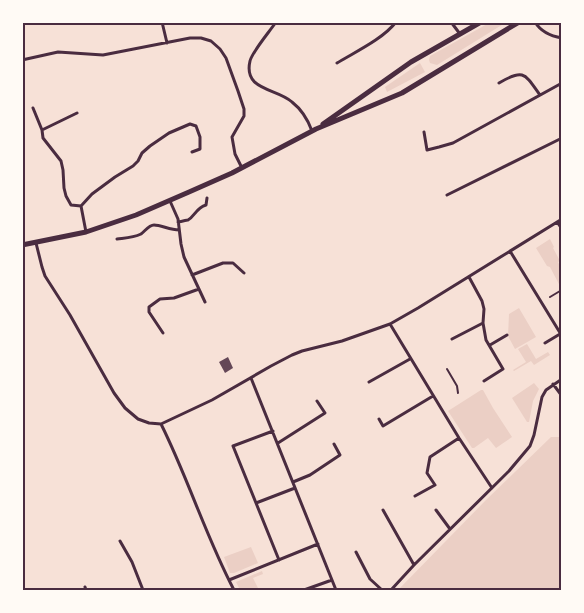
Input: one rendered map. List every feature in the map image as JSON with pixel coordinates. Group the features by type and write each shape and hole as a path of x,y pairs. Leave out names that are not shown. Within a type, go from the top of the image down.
{"highway":[{"path":"314,130 411,62 482,22"},
{"path":"22,245 86,232 170,201 242,168 314,130 402,93 519,22"}],"street":[{"path":"162,22 167,43"},
{"path":"276,22 250,60 252,79 267,90 281,94 292,102 314,130"},
{"path":"337,63 365,47 396,22"},
{"path":"452,22 460,35"},
{"path":"535,22 546,33 562,38"},
{"path":"22,60 58,52 103,55 190,38 201,38 211,41 220,48 226,58 244,109 244,116 232,137 235,154 242,168"},
{"path":"499,83 510,76 521,74 528,77 540,95"},
{"path":"424,132 427,150 439,148 453,143 562,83"},
{"path":"33,108 42,130 43,138 61,161 66,196 71,205 81,206"},
{"path":"42,130 77,113"},
{"path":"81,206 92,194 133,166 142,153 150,146 169,133 190,124 196,126 200,137 200,149 192,152"},
{"path":"447,196 562,138"},
{"path":"178,222 190,218 196,210 206,205 207,198"},
{"path":"170,201 178,222 184,257 205,302"},
{"path":"81,206 86,232"},
{"path":"36,243 45,276 114,393 125,408 138,419 149,423 161,424 212,400 297,353 390,324 562,219"},
{"path":"557,222 562,229"},
{"path":"117,239 134,237 154,225 178,230"},
{"path":"510,251 561,335 545,343"},
{"path":"192,275 223,263 233,262 244,273"},
{"path":"469,277 482,301 486,340 503,369 484,380"},
{"path":"163,333 149,312 149,307 160,299 174,298 199,289"},
{"path":"550,297 560,292 562,294"},
{"path":"452,338 483,323"},
{"path":"390,324 459,438 492,488"},
{"path":"490,345 507,335"},
{"path":"369,382 410,359"},
{"path":"447,370 457,386 458,393"},
{"path":"251,378 336,590"},
{"path":"391,590 509,471 530,446 542,397 546,390 562,378"},
{"path":"553,384 562,396"},
{"path":"379,419 383,426 433,396"},
{"path":"278,443 325,414 317,401"},
{"path":"161,424 234,590"},
{"path":"273,431 233,446 279,560"},
{"path":"415,496 435,485 428,473 430,457 459,438"},
{"path":"293,482 310,475 340,455 334,444"},
{"path":"256,503 295,488"},
{"path":"383,510 414,565"},
{"path":"436,510 450,530"},
{"path":"120,541 132,562 143,590"},
{"path":"229,580 318,544"},
{"path":"356,552 370,579 382,590"},
{"path":"304,590 332,580"}],"shaded area":[{"path":"489,23 505,23 437,65 430,63 430,56"},
{"path":"420,63 425,72 387,92 385,87"},
{"path":"550,239 560,261 558,262 561,268 561,288 550,267 547,266 536,248"},
{"path":"519,308 536,337 515,349 508,336 509,314"},
{"path":"527,344 536,359 548,352 550,355 534,365 531,361 514,371 526,362 518,349"},
{"path":"534,383 539,389 533,401 529,422 527,422 512,398"},
{"path":"483,390 512,437 496,448 488,438 472,448 448,411"},
{"path":"551,437 561,437 561,590 398,590 486,500"},
{"path":"251,547 258,563 230,573 224,557"},
{"path":"262,571 263,574 253,578 259,590 240,590 236,582"}],"building":[{"path":"228,357 233,368 225,373 219,362"}]}
